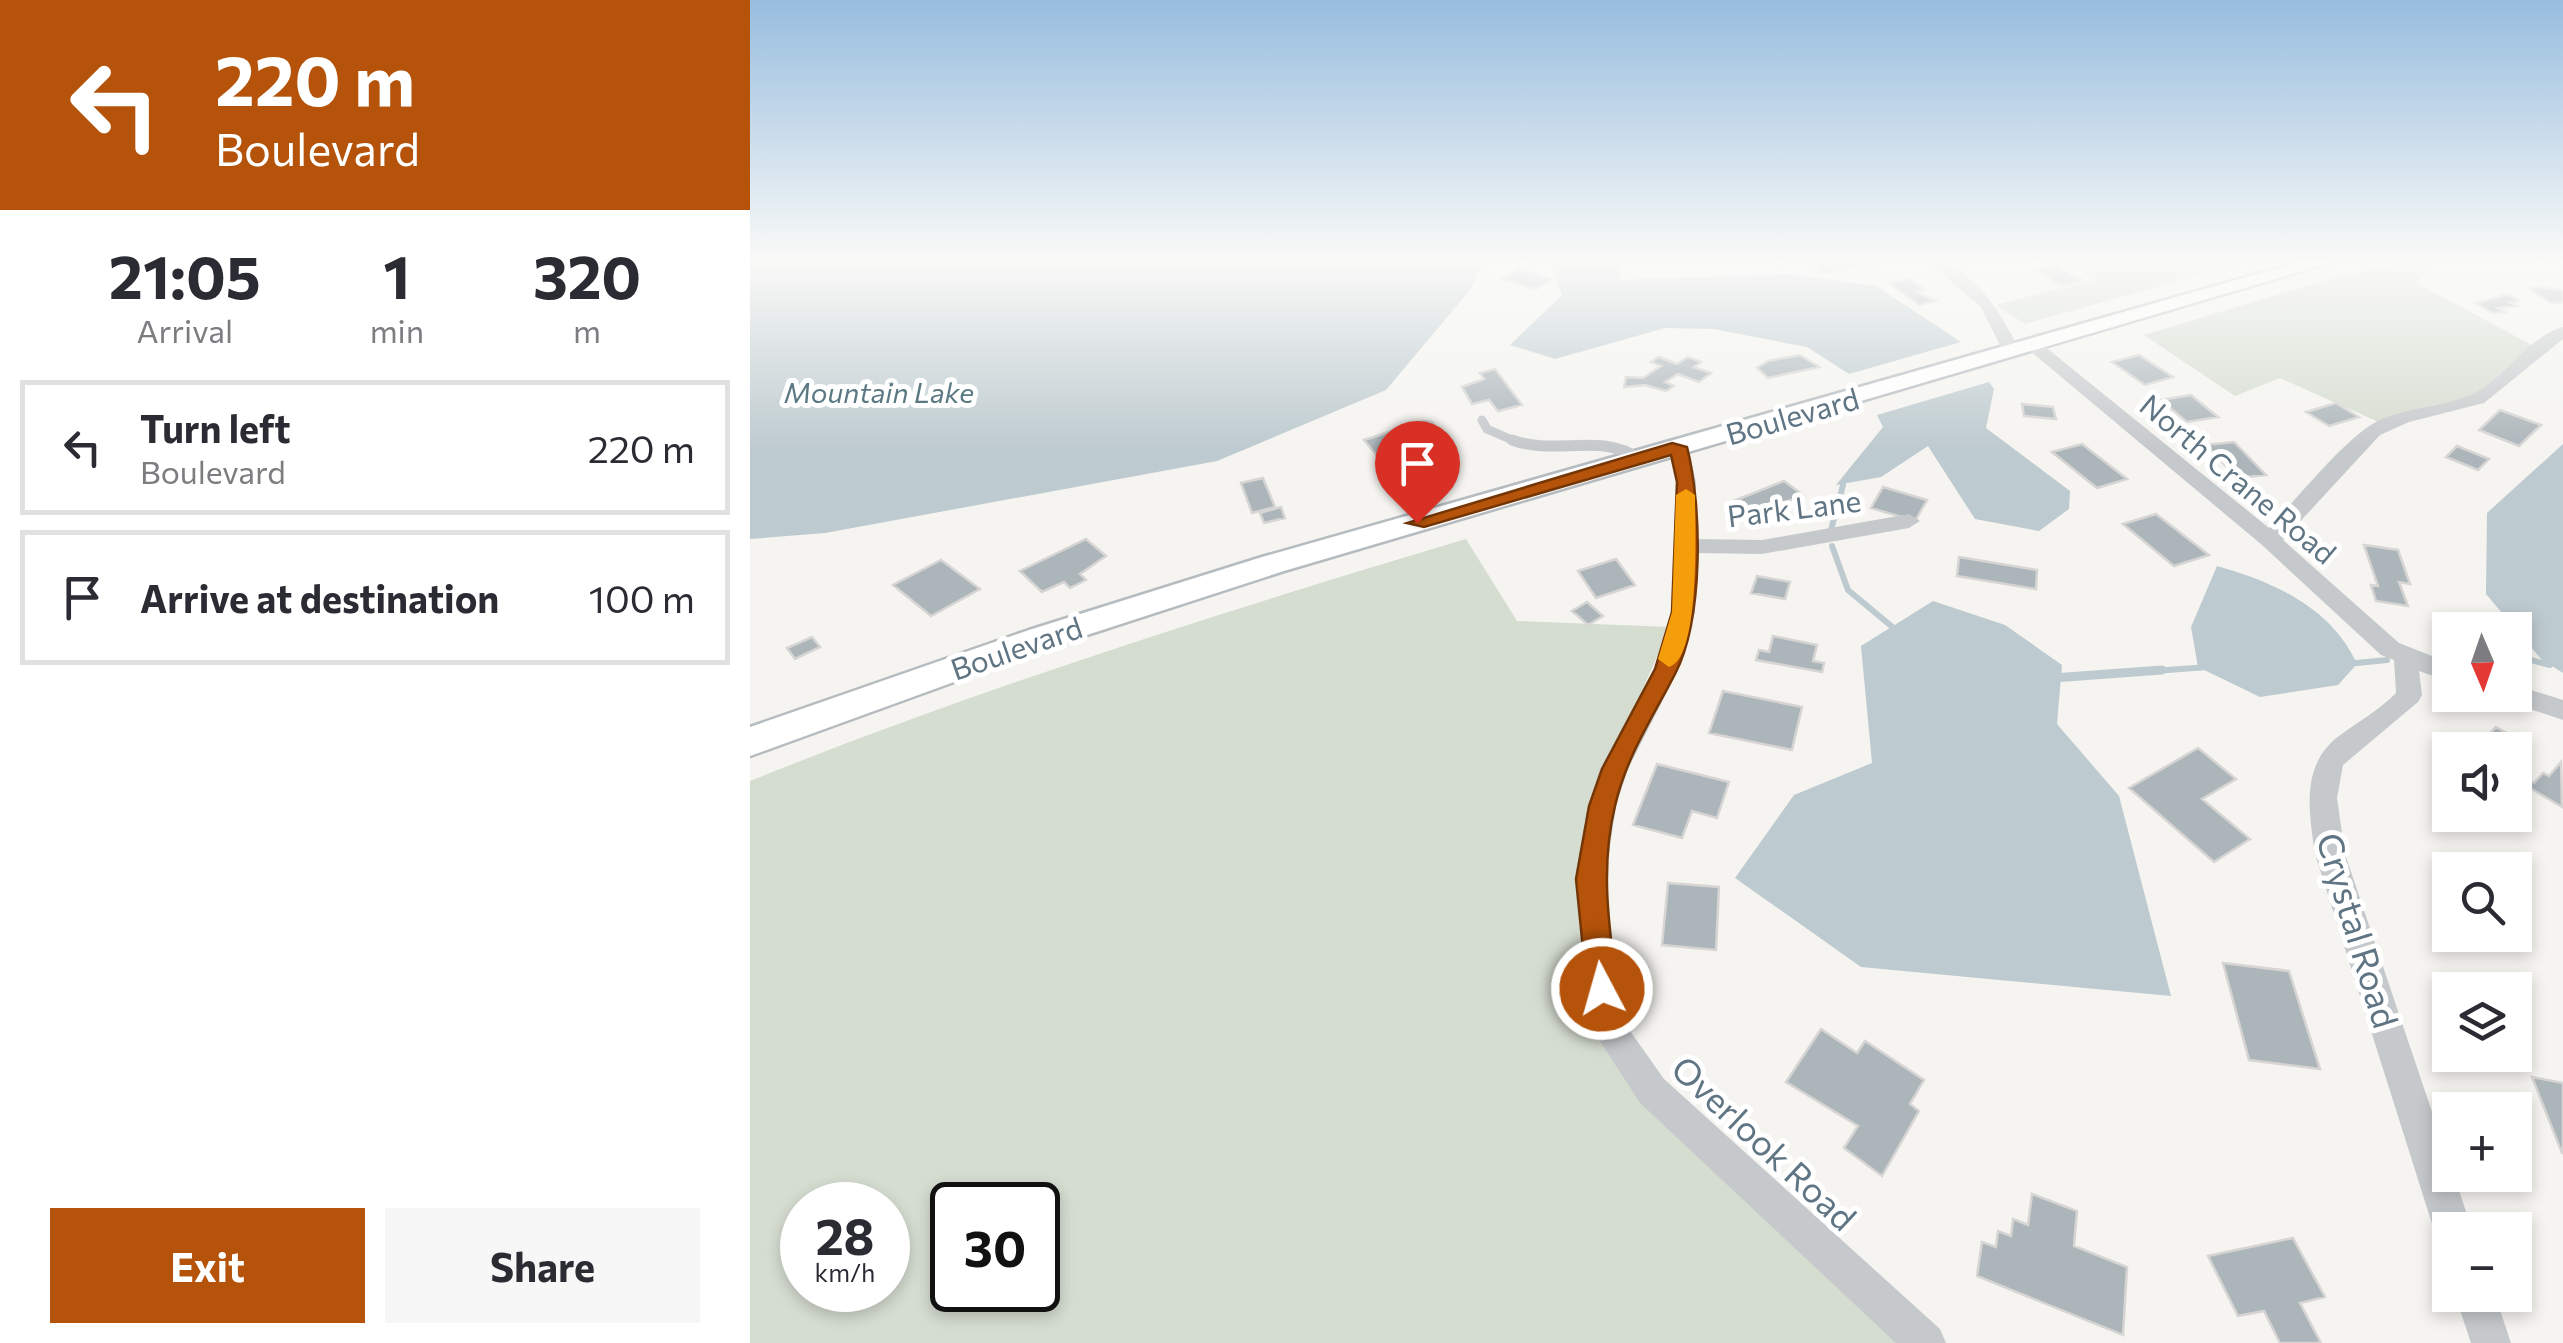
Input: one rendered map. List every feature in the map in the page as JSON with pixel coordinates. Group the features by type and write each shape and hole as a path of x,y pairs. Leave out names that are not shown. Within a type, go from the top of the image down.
{"main road":[{"name":"Boulevard","path":"750,742 1148,602 2103,325"}],"street":[{"path":"2004,325 2022,348"},
{"path":"2270,540 2373,432 2391,419 2470,401 2492,390 2536,345 2563,332"},
{"name":"North Crane Road","path":"2022,348 2270,540 2406,659"},
{"name":"Overlook Road","path":"1678,447 1686,482 1682,612 1670,656 1614,769 1602,806 1590,879 1602,989 1613,1035 1652,1092 1926,1343"},
{"name":"Park Lane","path":"1686,546 1762,547 1910,521"},
{"path":"2406,659 2432,667"},
{"name":"Crystal Road","path":"2406,659 2408,696 2389,719 2338,751 2321,795 2330,854 2448,1212"},
{"path":"2532,700 2563,710"},
{"path":"2481,1312 2492,1343"}],"lane":[{"path":"1482,420 1487,429 1544,449 1624,446 1638,459"}],"shaded area":[{"path":"2178,325 2494,325 2537,348 2480,395 2381,423 2280,378 2235,396 2144,335"},
{"path":"1466,539 1517,621 1670,627 1584,823 1619,1064 1926,1343 750,1343 750,781 1016,682"}],"water":[{"name":"Mountain Lake","path":"750,325 1441,325 1386,390 1217,461 825,533 750,539"},
{"path":"1531,325 1935,325 1961,342 1849,374 1807,347 1713,329 1665,328 1555,359 1510,345"},
{"path":"1989,382 1994,389 1986,428 2070,491 2069,509 2039,531 1975,519 1928,446 1881,477 1836,485 1883,427 1877,415"},
{"path":"2563,444 2563,673 2532,648 2532,612 2501,612 2486,594 2487,513"},
{"path":"2217,566 2259,580 2299,600 2333,627 2357,664 2338,685 2260,697 2198,667 2191,627"},
{"path":"1933,601 2005,625 2062,665 2057,724 2119,796 2171,996 1861,967 1735,878 1794,795 1872,763 1861,646"}],"building":[{"path":"1800,355 1819,367 1768,378 1757,368 1768,361"},
{"path":"2139,355 2173,377 2145,385 2112,362"},
{"path":"1659,357 1677,364 1688,357 1701,362 1694,367 1711,373 1699,382 1678,374 1665,382 1674,386 1666,391 1645,385 1624,387 1626,377 1643,378 1661,366 1651,362"},
{"path":"1495,369 1522,405 1498,411 1489,400 1472,404 1462,387 1484,379 1480,373"},
{"path":"2191,395 2218,417 2187,422 2160,400"},
{"path":"2336,403 2359,417 2329,426 2306,412"},
{"path":"2022,404 2053,407 2056,419 2024,416"},
{"path":"2500,410 2541,425 2519,446 2479,430"},
{"path":"1423,421 1432,422 1441,437 1433,439 1438,447 1382,462 1364,440"},
{"path":"2234,442 2266,475 2237,478 2206,445"},
{"path":"2082,444 2127,479 2097,488 2052,452"},
{"path":"2457,446 2489,459 2478,470 2446,457"},
{"path":"1263,478 1275,507 1252,513 1241,483"},
{"path":"1784,481 1803,495 1754,516 1736,500"},
{"path":"1883,487 1927,500 1915,521 1871,508"},
{"path":"1281,507 1285,518 1264,523 1260,513"},
{"path":"2156,514 2209,555 2174,566 2123,524"},
{"path":"1086,539 1106,556 1080,574 1086,580 1070,588 1064,582 1042,592 1020,571"},
{"path":"2364,545 2398,550 2410,584 2399,582 2408,606 2376,601 2371,585 2378,586"},
{"path":"1959,557 2037,570 2036,589 1957,576"},
{"path":"1616,559 1635,585 1596,598 1578,571"},
{"path":"941,560 980,589 931,616 893,585"},
{"path":"1757,576 1790,582 1785,599 1751,593"},
{"path":"1587,602 1603,616 1588,625 1572,611"},
{"path":"1773,636 1817,645 1813,661 1824,663 1822,672 1756,660 1759,650 1769,652"},
{"path":"812,637 820,647 795,659 787,648"},
{"path":"1723,691 1802,707 1792,750 1709,733"},
{"path":"2198,748 2236,779 2202,799 2250,839 2214,862 2129,788"},
{"path":"2561,762 2562,807 2532,789 2532,782 2543,773 2549,776"},
{"path":"1657,764 1729,782 1717,818 1692,811 1682,838 1633,825"},
{"path":"1668,883 1719,887 1716,950 1662,945"},
{"path":"2223,963 2289,971 2320,1069 2249,1060"},
{"path":"1821,1029 1857,1053 1865,1041 1924,1080 1910,1104 1919,1111 1882,1176 1844,1148 1858,1126 1786,1082"},
{"path":"2532,1077 2563,1083 2563,1153 2562,1153"},
{"path":"2032,1194 2077,1211 2074,1246 2127,1267 2123,1335 1977,1276 1982,1242 1996,1247 1998,1231 2011,1236 2013,1219 2028,1225"},
{"path":"2293,1238 2325,1297 2300,1303 2321,1343 2280,1343 2264,1311 2238,1316 2208,1256"}],"waterway":[{"path":"1831,530 1843,485"},
{"path":"1832,546 1848,590 1896,630"},
{"path":"2346,664 2387,660"},
{"path":"2532,660 2550,665"},
{"path":"2127,673 2208,667"},
{"path":"2053,678 2162,670"}],"slow traffic":[{"path":"1669,659 1682,612 1686,495"}],"route":[{"path":"1417,523 1678,447 1686,482 1682,612 1666,670 1640,711 1614,769 1602,806 1590,879 1602,989"}]}
